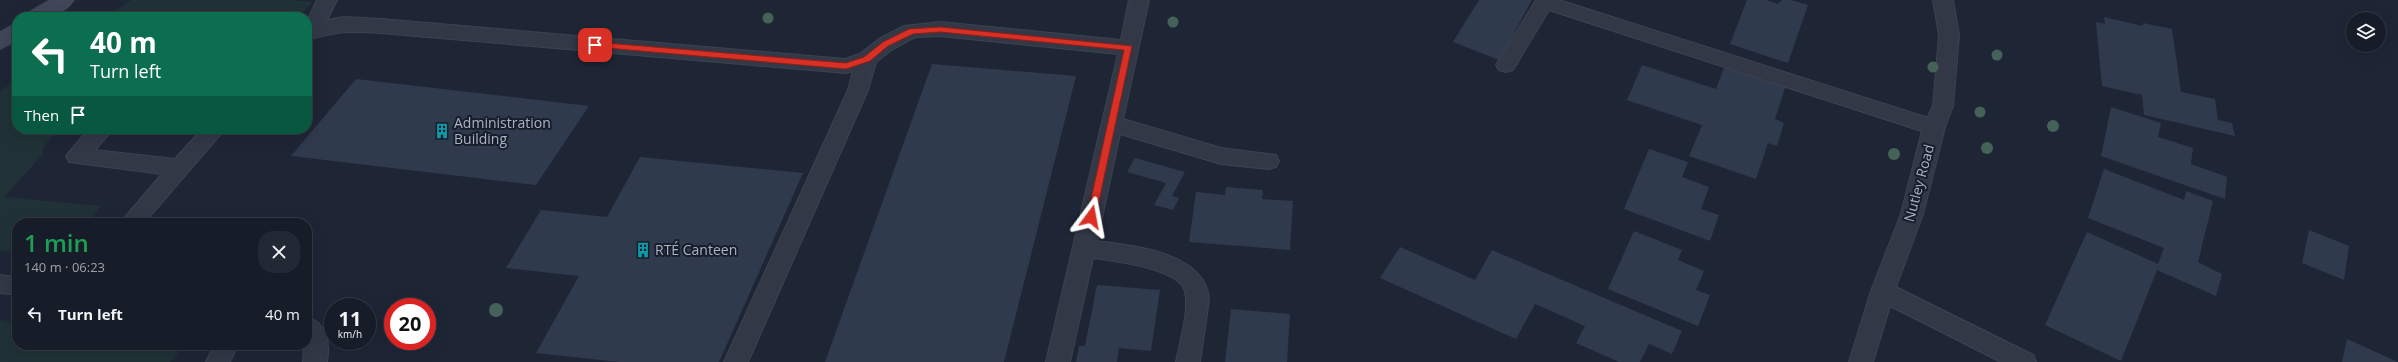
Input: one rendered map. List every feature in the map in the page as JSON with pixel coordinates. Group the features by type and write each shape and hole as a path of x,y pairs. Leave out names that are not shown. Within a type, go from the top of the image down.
{"main road":[{"path":"44,12 64,0"},
{"path":"0,42 12,34"}],"street":[{"path":"312,27 327,0"},
{"path":"1058,362 1113,125 1139,0"},
{"name":"Nutley Road","path":"1861,362 1883,291 1912,214 1934,127 1943,106 1949,35 1943,0"},
{"path":"1506,65 1544,2 1934,127"},
{"path":"312,31 344,24 381,26 846,66 867,59 886,44 911,31 940,30 1129,48"},
{"path":"736,362 858,90 867,59"},
{"path":"1113,125 1132,128 1221,156 1268,161"},
{"path":"97,134 77,156 180,168"},
{"path":"135,218 210,134"},
{"path":"1084,248 1149,258 1180,271 1194,283 1197,300 1188,362"},
{"path":"0,284 12,285"},
{"path":"1883,291 2024,362"},
{"path":"312,330 317,348 315,362"},
{"path":"218,362 224,350"}],"shaded area":[{"path":"131,0 289,0 312,2 303,12 113,12"},
{"path":"12,82 12,134 55,134 44,146 42,155 4,197 101,206 90,218 12,218 12,251 0,250 0,92"},
{"path":"0,320 12,321 12,350 178,350 177,355 170,362 0,362"}],"building":[{"path":"1479,0 1532,0 1499,60 1453,42"},
{"path":"1747,0 1766,0 1778,4 1782,0 1791,0 1808,5 1788,63 1730,44"},
{"path":"2104,17 2143,26 2143,23 2172,29 2181,92 2215,99 2218,120 2232,123 2235,136 2144,115 2142,95 2102,86 2096,22 2105,24"},
{"path":"932,64 1076,76 1004,362 825,362"},
{"path":"1642,65 1716,89 1725,65 1786,85 1775,119 1784,123 1777,146 1768,143 1756,179 1689,156 1702,125 1627,100"},
{"name":"Administration Building","path":"356,79 589,106 536,185 291,156 310,134 312,134 312,131"},
{"path":"2111,107 2161,123 2158,137 2193,148 2191,164 2227,177 2225,199 2101,156"},
{"path":"1649,149 1688,162 1682,177 1709,187 1701,209 1719,215 1710,241 1624,209"},
{"name":"RTÉ Canteen","path":"640,157 803,173 719,362 619,362 536,353 579,276 506,268 541,210 607,217"},
{"path":"1135,158 1185,172 1172,196 1179,198 1173,210 1154,205 1166,183 1127,172"},
{"path":"2104,169 2184,200 2186,191 2213,201 2198,262 2222,274 2216,296 2157,270 2121,361 2045,325 2087,232 2158,264 2164,248 2088,218"},
{"path":"1226,187 1263,190 1262,199 1293,201 1290,250 1189,242 1196,192 1225,195"},
{"path":"2309,230 2349,246 2344,280 2302,263"},
{"path":"1634,231 1682,250 1678,260 1704,271 1696,290 1710,295 1698,326 1608,289"},
{"path":"1400,247 1475,280 1492,250 1682,331 1672,354 1649,344 1640,362 1619,362 1576,343 1585,326 1535,304 1516,339 1380,278"},
{"path":"1097,285 1160,290 1151,351 1119,348 1117,362 1076,362 1079,346 1085,346"},
{"path":"1231,309 1290,314 1287,362 1225,362"},
{"path":"2347,339 2398,362 2342,362"}],"place":[{"name":"Administration Building","path":"442,131"},
{"name":"RTÉ Canteen","path":"643,250"}],"route":[{"path":"595,45 846,66 867,59 886,44 911,31 940,30 1129,48 1113,125 1091,217"}]}
